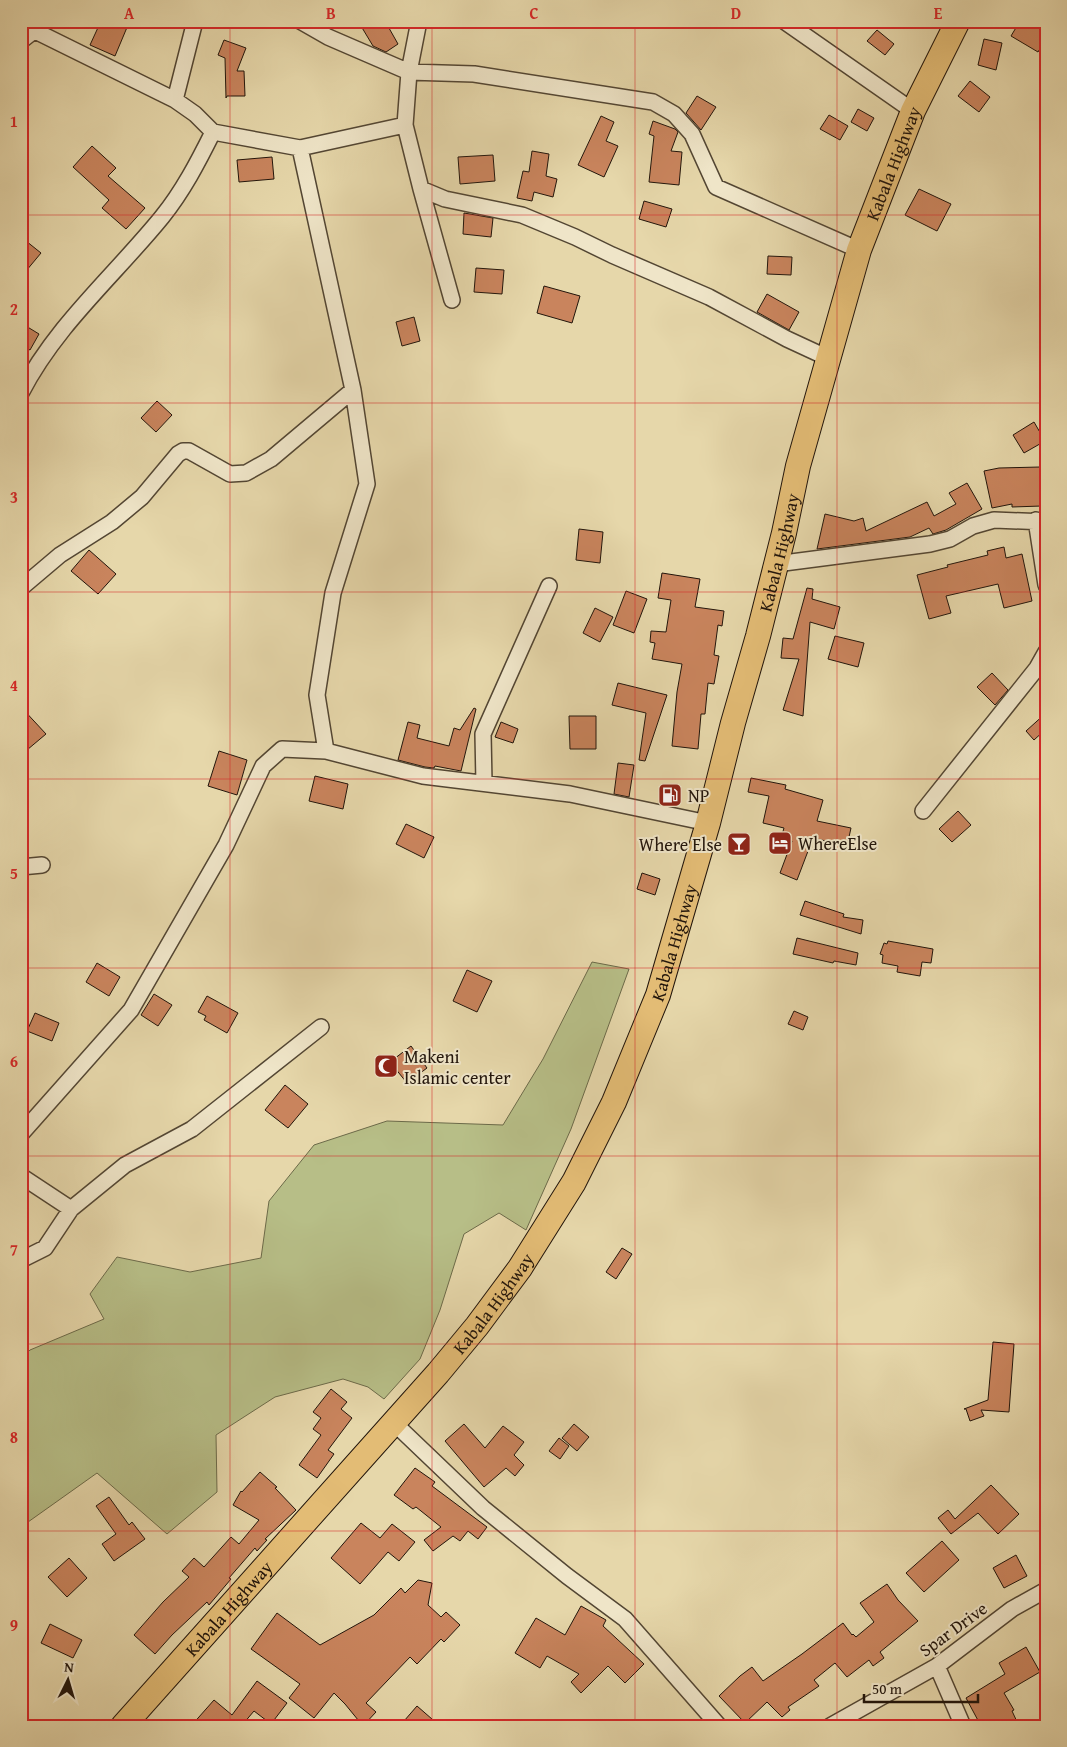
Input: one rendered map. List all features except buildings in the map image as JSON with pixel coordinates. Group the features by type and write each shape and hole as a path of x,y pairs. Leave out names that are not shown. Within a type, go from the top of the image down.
{"main road":[{"name":"Kabala Highway","path":"123,1726 438,1373 476,1326 520,1268 574,1182 614,1102 658,996 708,823 733,722 758,636 798,466 859,250 913,111 958,21"}],"street":[{"path":"176,100 195,21"},
{"path":"300,21 328,37 409,72 474,74 653,102 674,114 692,134 716,187 859,250"},
{"path":"419,21 409,72 405,126 452,300"},
{"path":"784,21 913,111"},
{"path":"21,42 28,27 176,100 195,114 213,132 300,148 405,126"},
{"path":"21,393 32,372 75,313 162,217 192,175 213,132"},
{"path":"300,148 353,390 367,484 333,593 317,695 326,751"},
{"path":"421,189 445,199 522,216 575,236 612,255 709,297 787,339 828,358"},
{"path":"21,588 60,555 112,522 142,497 178,454 183,451 189,451 230,474 246,473 271,458 353,390"},
{"path":"776,564 930,544 950,539 973,526 994,520 1041,521 1046,585"},
{"path":"484,783 483,734 549,586"},
{"path":"923,811 1031,676 1046,652"},
{"path":"21,1134 131,1010 226,846 263,766 282,749 326,751 423,776 570,794 708,823"},
{"path":"21,867 42,865"},
{"path":"21,1260 45,1248 71,1209 125,1165 192,1129 321,1028"},
{"path":"21,1176 71,1209"},
{"path":"393,1422 483,1508 567,1576 625,1619 720,1726"},
{"name":"Spar Drive","path":"830,1726 937,1666 1012,1609 1046,1590"},
{"path":"937,1666 963,1726"}],"green space":[{"path":"592,962 629,969 571,1129 526,1230 499,1213 464,1234 440,1310 420,1359 384,1399 368,1387 343,1379 275,1397 216,1435 217,1492 167,1534 97,1473 21,1527 21,1359 30,1350 104,1319 90,1294 117,1257 190,1272 261,1258 269,1201 314,1145 387,1121 503,1125 543,1059"}],"place":[{"name":"NP","path":"670,795"},
{"name":"WhereElse","path":"780,843"},
{"name":"Where Else","path":"739,844"},
{"name":"Makeni Islamic center","path":"386,1066"}]}
